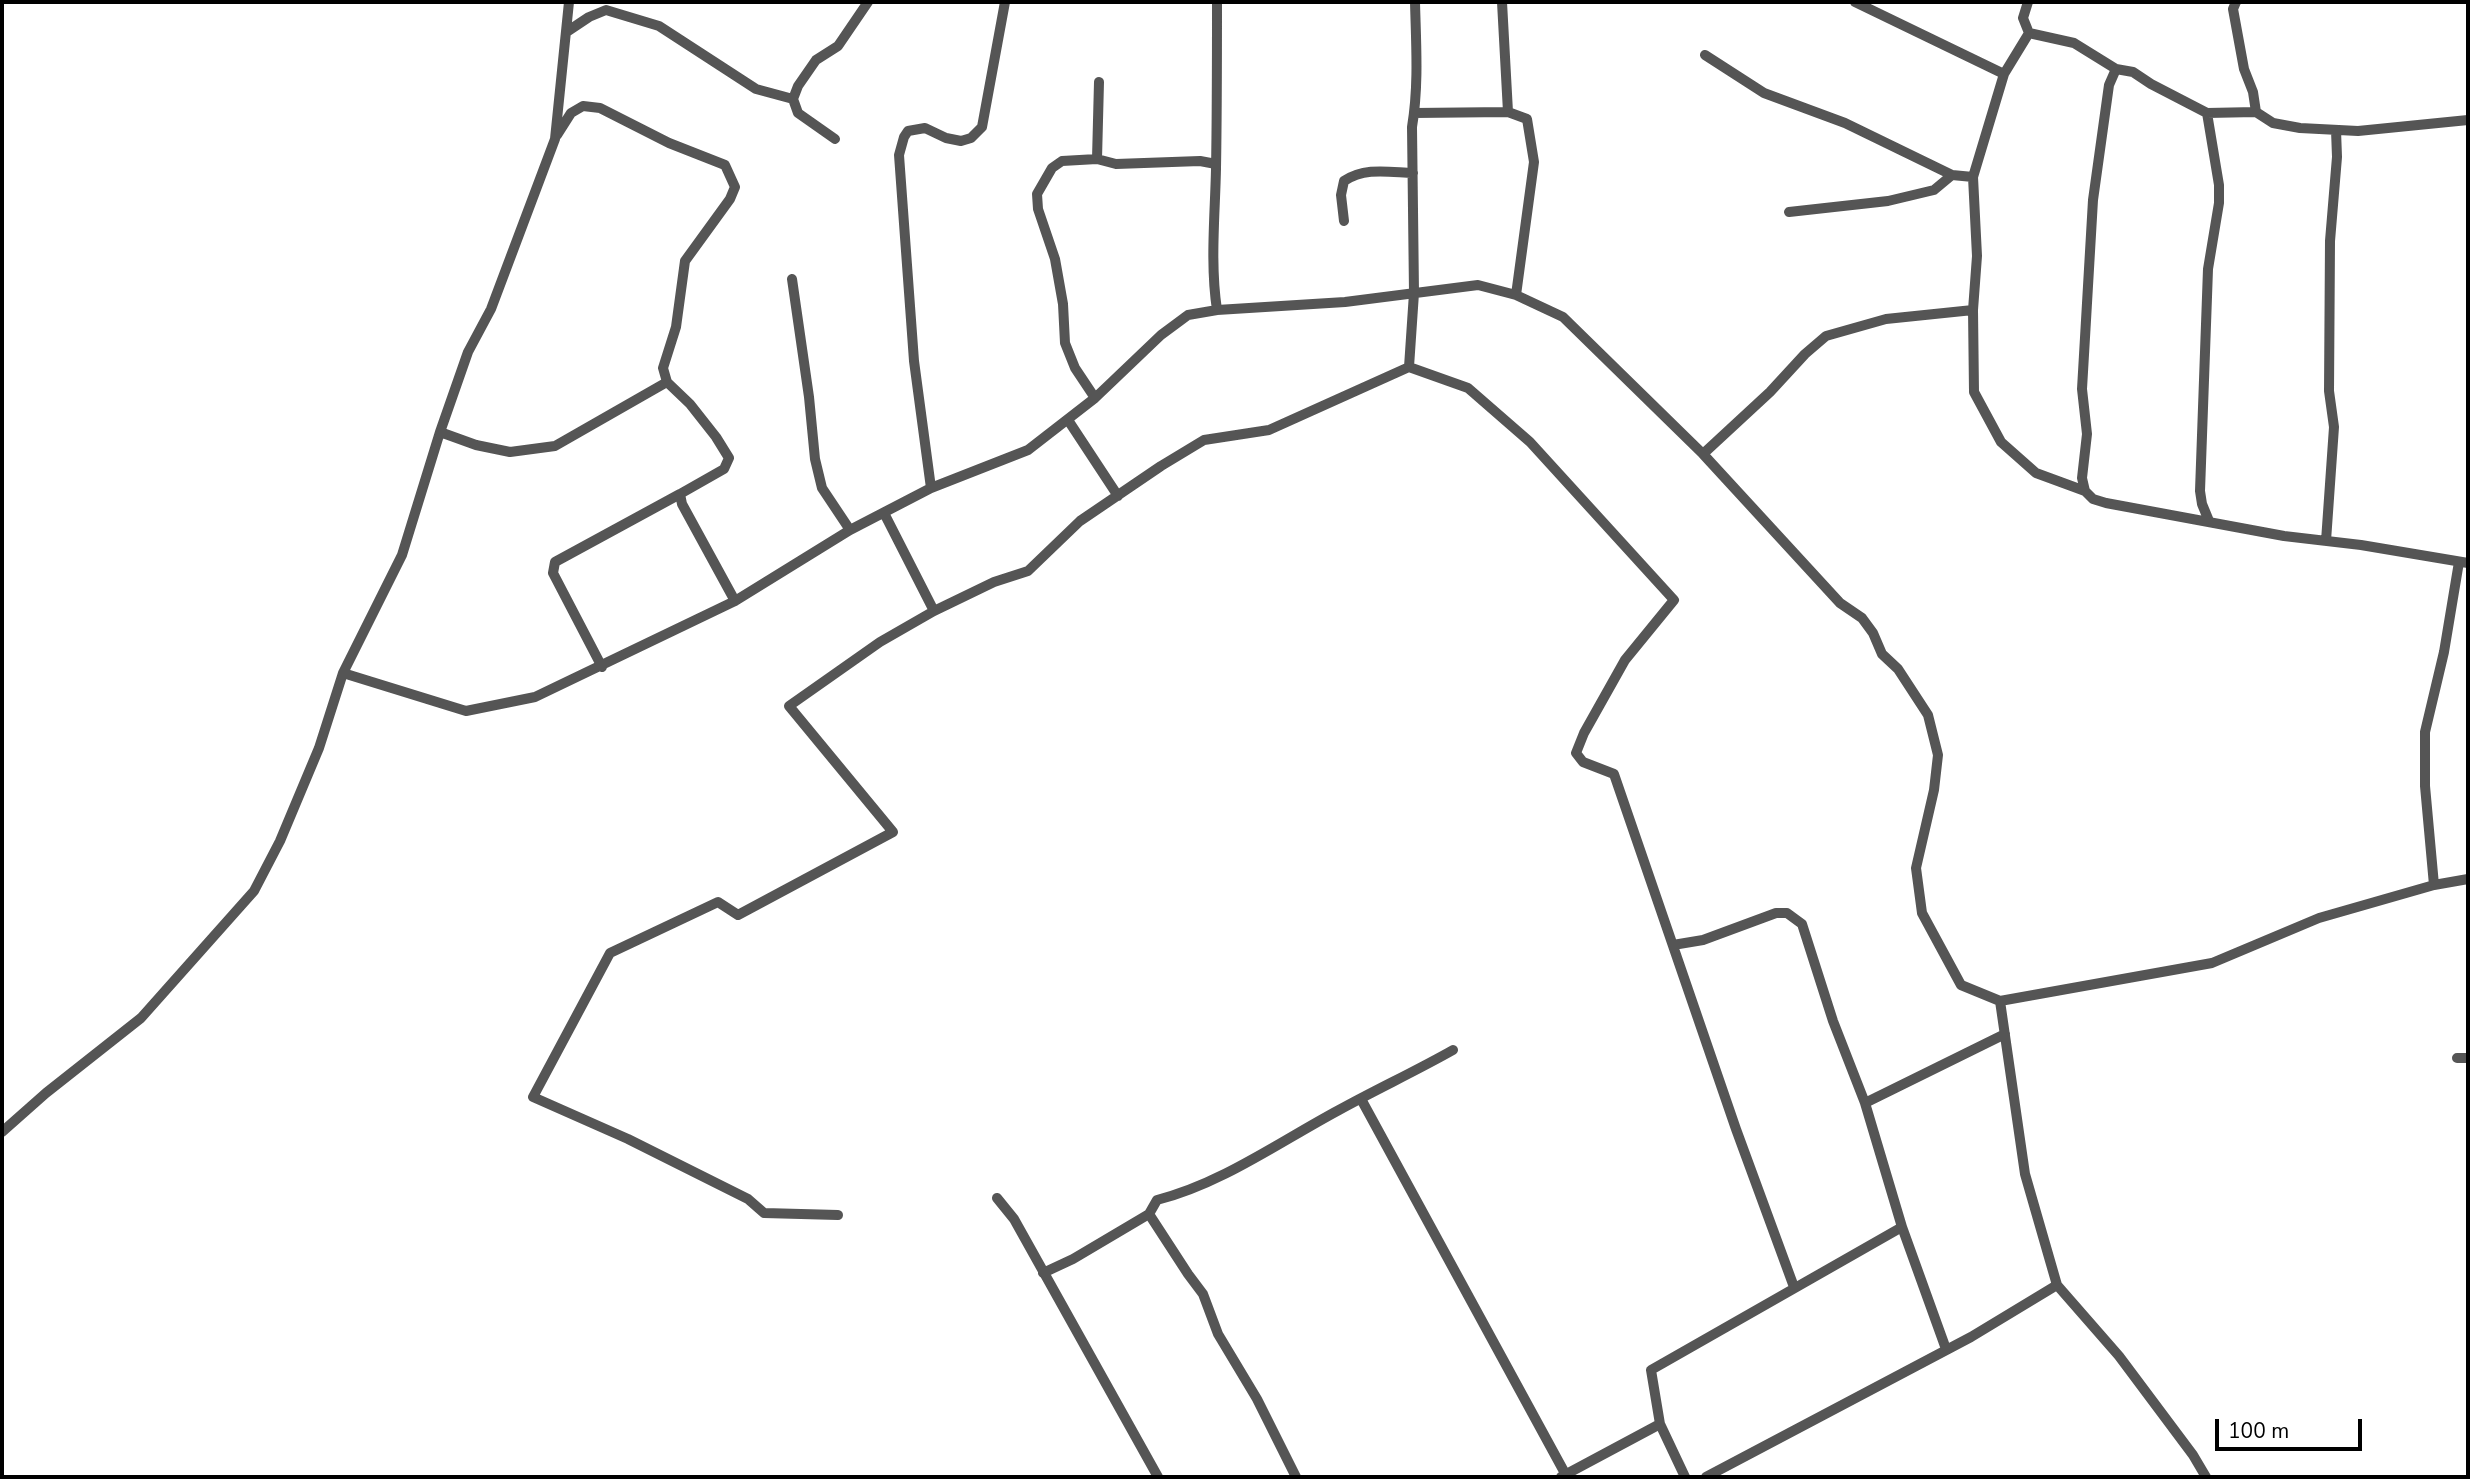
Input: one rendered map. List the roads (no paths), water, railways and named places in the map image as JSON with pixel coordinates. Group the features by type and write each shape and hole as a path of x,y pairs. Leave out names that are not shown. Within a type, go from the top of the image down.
{"street":[{"path":"555,139 569,2"},
{"path":"835,139 798,113 793,99 798,86 816,60 838,46 868,2"},
{"path":"931,488 914,361 899,155 908,131 925,128 946,138 961,141 971,138 982,127 1005,2"},
{"path":"1217,2 1213,284 1217,310"},
{"path":"1409,367 1414,293 1412,127 1416,76 1415,2"},
{"path":"1502,2 1508,112"},
{"path":"1855,2 2004,74"},
{"path":"2028,2 2023,18 2029,33"},
{"path":"2236,2 2233,9 2244,69 2253,92 2256,112"},
{"path":"568,31 606,10 659,26 756,89 793,99"},
{"path":"2029,33 2004,74 1973,177 1977,256 1973,310 1974,391 2001,442 2036,473 2085,491 2093,499 2284,536 2464,563 2427,719 2424,755 2434,885"},
{"path":"2029,33 2074,43 2116,69 2133,72 2151,85 2207,113 2256,112 2273,123 2300,128 2358,131 2468,120"},
{"path":"1705,55 1764,93 1846,122 1952,175 1973,177"},
{"path":"2085,491 2082,478 2087,421 2082,389 2093,200 2109,85 2116,69"},
{"path":"1097,159 1099,82"},
{"path":"2,1132 46,1093 141,1018 254,891 280,841 314,760 343,673 402,555 468,352 491,309 555,139 571,113 583,106 600,108 669,143 725,165 734,187 730,199 685,261 676,327 663,368 667,382 690,404 729,458 724,469 555,562 553,573 602,667"},
{"path":"1414,113 1508,112 1527,120 1534,162 1516,295"},
{"path":"2207,113 2219,194 2208,270 2200,491 2209,521"},
{"path":"2326,541 2334,427 2329,391 2330,241 2337,157 2336,130"},
{"path":"1095,398 1075,368 1065,343 1063,303 1055,259 1038,209 1037,194 1052,168 1062,161 1097,159 1116,164 1171,160 1216,164"},
{"path":"1344,221 1341,195 1344,181 1355,174 1370,171 1413,173"},
{"path":"1789,212 1888,201 1934,190 1952,175"},
{"path":"792,279 815,459 822,488 850,530"},
{"path":"343,673 466,711 535,697 735,601 850,530 931,488 1028,450 1095,398 1161,335 1188,315 1217,310 1345,302 1478,285 1516,295 1563,317 1703,454 1840,603 1863,618 1882,654 1898,669 1928,715 1938,755 1934,790 1916,869 1922,913 1961,985 2000,1002 2212,963 2319,918 2434,885 2468,879"},
{"path":"1703,454 1826,336 1886,319 1973,310"},
{"path":"838,1215 764,1213 748,1199 628,1139 533,1097 610,953 718,902 738,915 893,832 789,706 880,642 934,611 994,582 1028,572 1080,521 1161,466 1205,440 1269,430 1409,367 1468,388 1530,442 1674,600 1625,660 1576,752 1583,762 1614,774 1736,1129 1794,1287"},
{"path":"440,432 476,446 510,452 555,446 667,382"},
{"path":"1068,420 1118,496"},
{"path":"680,494 682,504 735,601"},
{"path":"884,513 934,611"},
{"path":"1674,945 1703,940 1776,913 1787,912 1802,924 1833,1021 1864,1103 1902,1227 1946,1349"},
{"path":"2000,1002 2025,1174 2057,1285 2119,1356 2193,1455 2206,1477"},
{"path":"1864,1103 2005,1034"},
{"path":"1044,1273 1149,1214 1157,1200 1205,1185 1453,1050"},
{"path":"1361,1099 1564,1477 1660,1424"},
{"path":"997,1198 1014,1219 1158,1477"},
{"path":"1149,1214 1203,1294 1218,1334 1257,1399 1296,1477"},
{"path":"1685,1477 1660,1424 1651,1370 1902,1227"},
{"path":"1706,1477 1971,1337 2057,1285"}]}
